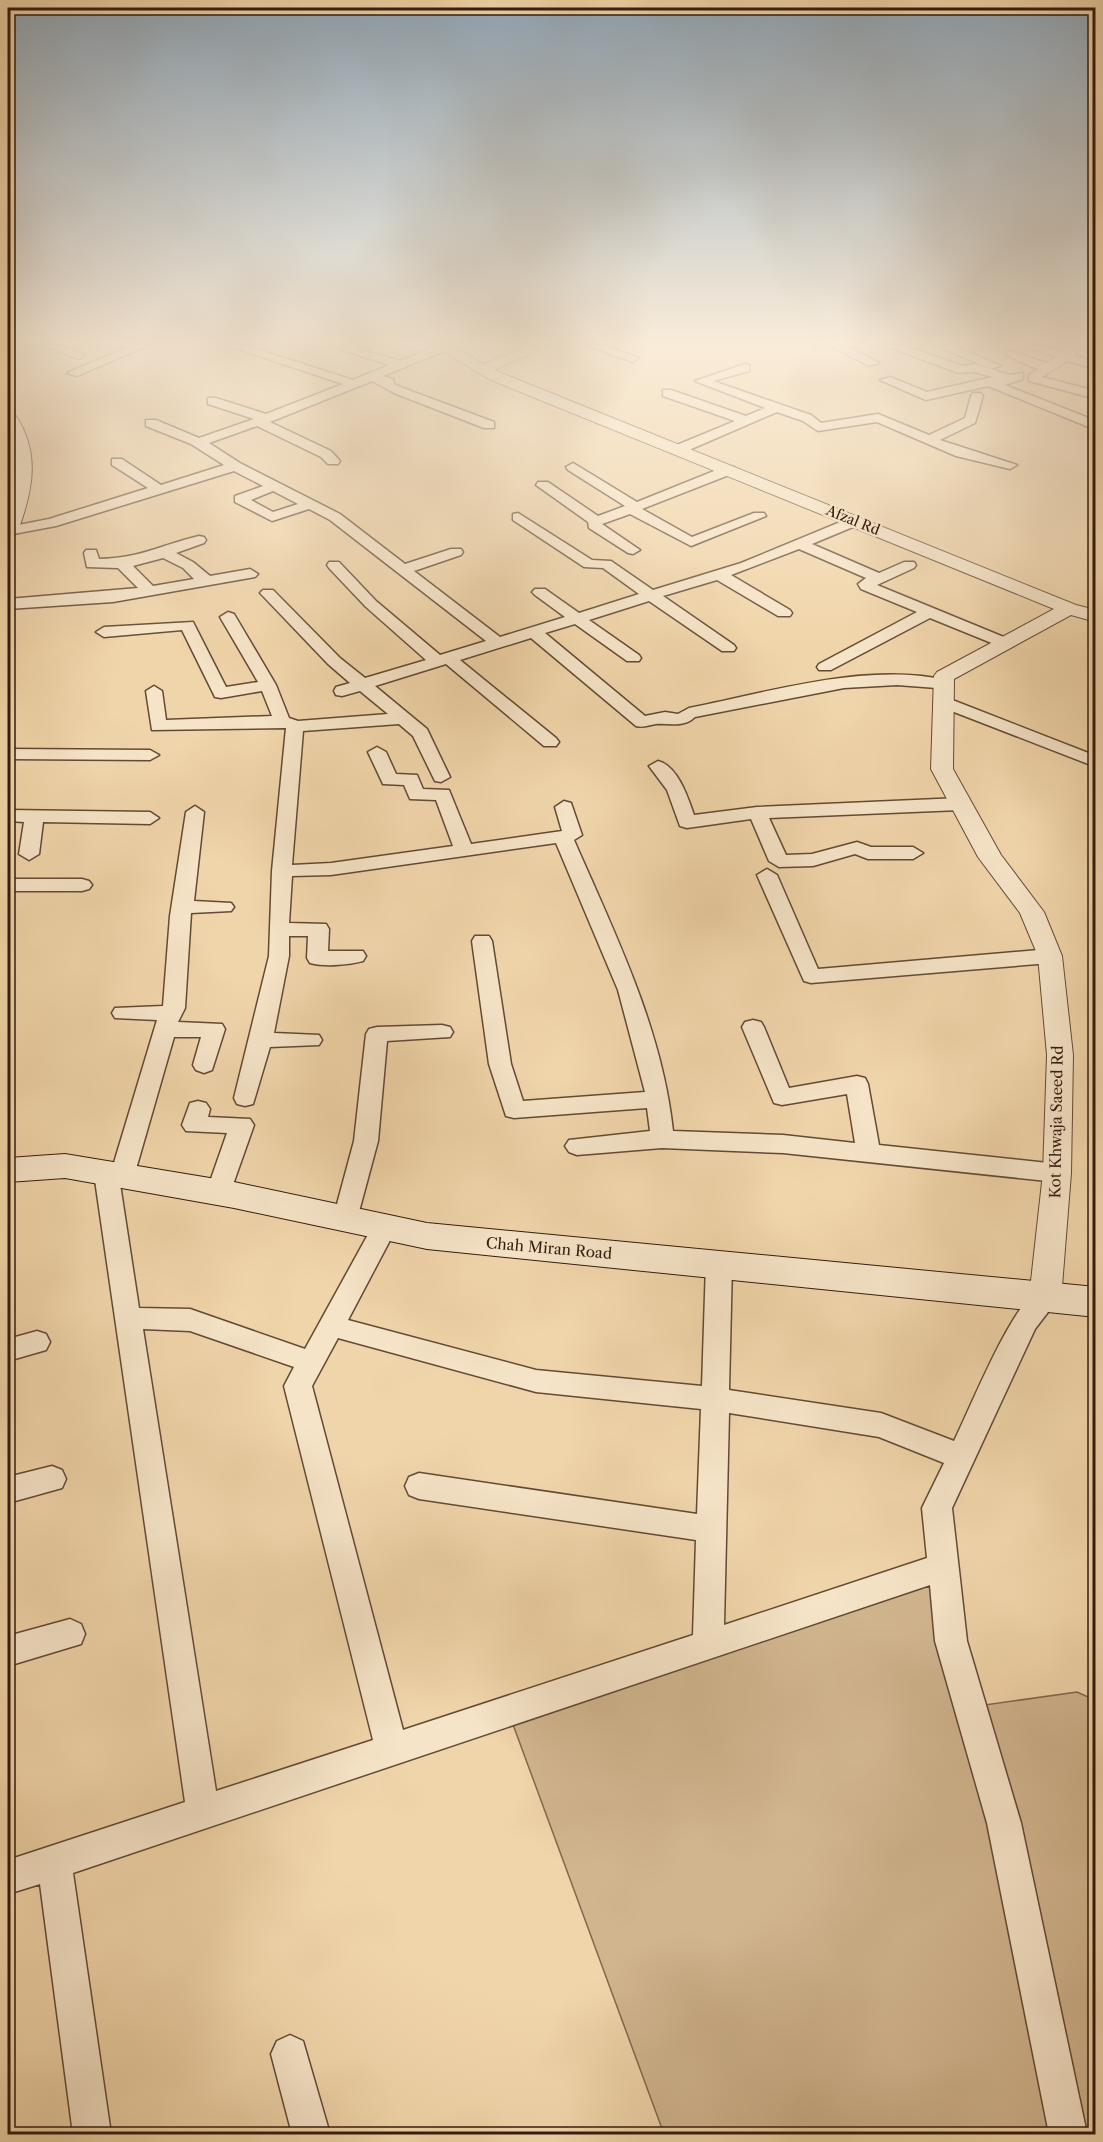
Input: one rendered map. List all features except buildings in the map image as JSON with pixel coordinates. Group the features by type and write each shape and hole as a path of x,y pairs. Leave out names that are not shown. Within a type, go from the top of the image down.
{"main road":[{"path":"8,531 23,491 26,472 16,445"},
{"name":"Chah Miran Road","path":"8,1170 65,1166 218,1193 438,1238 719,1264 1045,1299 1095,1302"}],"street":[{"path":"200,445 235,466 335,517 498,643"},
{"path":"309,445 326,454 333,461"},
{"name":"Afzal Rd","path":"664,445 1069,609"},
{"path":"677,450 689,445"},
{"path":"941,445 961,453 1010,465"},
{"path":"117,462 157,488"},
{"path":"8,531 51,523 157,488 235,466"},
{"path":"573,467 633,508 691,542 759,516"},
{"path":"596,521 729,470"},
{"path":"543,485 596,521"},
{"path":"274,486 240,499 272,517 310,504"},
{"path":"518,517 589,564 606,564 728,648"},
{"path":"596,521 594,525 633,550"},
{"path":"342,691 720,575 855,521"},
{"path":"91,553 92,564 122,563 199,540"},
{"path":"800,544 878,578"},
{"path":"163,552 188,565 207,582"},
{"path":"405,569 456,552"},
{"path":"122,563 150,592"},
{"path":"334,565 371,604 550,742"},
{"path":"909,565 878,578 866,586 1005,643"},
{"path":"8,604 150,592 250,574"},
{"path":"720,575 784,613"},
{"path":"268,592 334,661 421,733 441,777"},
{"path":"540,592 576,620 633,658"},
{"path":"943,693 945,676 1069,609 1095,616"},
{"path":"825,667 929,612"},
{"path":"228,617 289,723 279,956 261,1040 245,1098"},
{"path":"104,632 187,625 221,693 268,685"},
{"path":"534,632 642,722 665,717 668,721 684,718 689,713 844,682 897,680 943,693 1095,762"},
{"path":"154,691 158,726 404,718"},
{"name":"Kot Khwaja Saeed Rd","path":"943,693 942,769 990,857 1032,912 1050,956 1060,1055 1058,1173 1045,1299"},
{"path":"377,752 389,780 411,779 416,795 443,794 464,851"},
{"path":"8,754 150,755"},
{"path":"658,765 676,790 687,822 757,813 960,804"},
{"path":"282,871 331,869 573,835 564,807"},
{"path":"195,812 183,907 174,1008 114,1175 128,1318 203,1813"},
{"path":"757,813 769,833 779,861 813,860 857,848 868,853 913,853"},
{"path":"8,816 150,818"},
{"path":"29,854 34,816"},
{"path":"563,837 629,990 658,1099 662,1139"},
{"path":"767,875 811,976 1050,956"},
{"path":"8,885 82,885"},
{"path":"183,907 224,907"},
{"path":"279,930 319,929 317,957 356,956"},
{"path":"482,941 500,1064 514,1110 658,1099"},
{"path":"123,1012 214,1029 204,1065"},
{"path":"753,1027 782,1096 857,1084 868,1152"},
{"path":"345,1219 366,1141 378,1034 441,1032"},
{"path":"261,1040 311,1040"},
{"path":"198,1109 194,1125 242,1125 218,1193"},
{"path":"577,1146 662,1139 783,1144 1058,1173"},
{"path":"385,1227 298,1386 392,1750"},
{"path":"708,1645 719,1264"},
{"path":"1045,1299 1025,1322 937,1508 951,1641 1004,1823 1068,2134"},
{"path":"128,1318 190,1320 311,1362"},
{"path":"331,1326 536,1380 714,1399 881,1425 962,1457"},
{"path":"8,1350 37,1342"},
{"path":"8,1490 52,1479"},
{"path":"419,1486 711,1529"},
{"path":"8,1877 943,1567"},
{"path":"8,1652 70,1634"},
{"path":"54,1862 92,2134"},
{"path":"290,2054 311,2134"}],"shaded area":[{"path":"943,1567 978,1706 1077,1692 1095,1700 1095,2134 664,2134 508,1711"}]}
